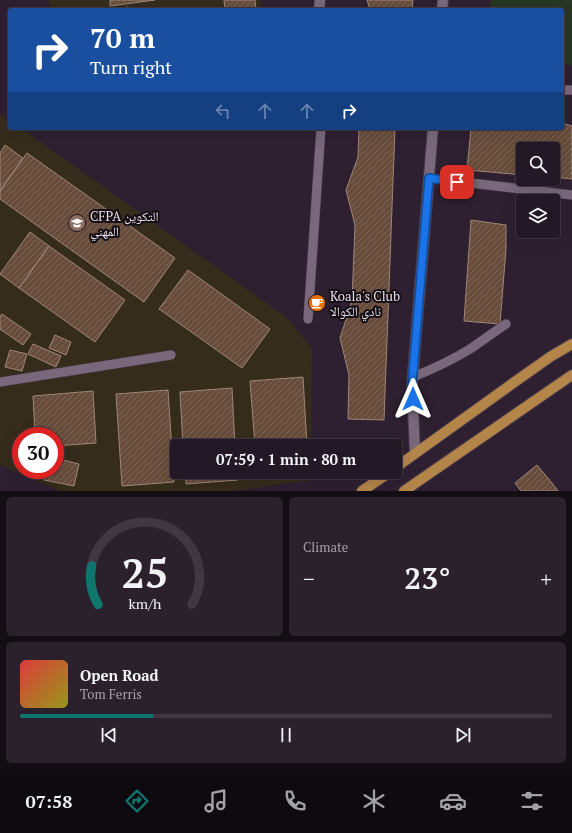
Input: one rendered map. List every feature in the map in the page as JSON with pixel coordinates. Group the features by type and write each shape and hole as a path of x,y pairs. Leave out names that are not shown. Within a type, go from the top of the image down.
{"main road":[{"path":"402,463 550,357 572,344"},
{"path":"404,491 572,375"},
{"path":"362,491 380,479"}],"street":[{"path":"416,453 412,385 433,130"}],"lane":[{"path":"308,319 322,130"},
{"path":"429,178 572,195"},
{"path":"413,377 439,366 471,349 506,324"},
{"path":"0,382 171,355"}],"shaded area":[{"path":"49,0 260,0 261,8 50,8"},
{"name":"CFPA التكوين المهني","path":"0,113 8,119 8,130 24,130 286,317 312,348 311,439 170,439 170,479 310,479 233,491 60,491 32,479 64,479 64,427 12,427 12,470 0,465"}],"green space":[{"path":"491,0 572,0 572,65 564,64 564,8 490,8"}],"building":[{"path":"110,0 155,0 110,6"},
{"path":"224,0 255,0 256,8 225,8"},
{"path":"367,0 413,0 412,8 369,8"},
{"path":"564,124 572,126 572,179 560,178 560,142 516,142 516,174 467,170 471,130 564,130"},
{"path":"359,130 395,130 384,420 348,419 349,375 340,338 352,301 355,225 346,190 358,157"},
{"path":"5,145 23,158 0,191 0,153"},
{"path":"27,153 175,258 144,302 0,199 0,191"},
{"path":"471,220 506,225 506,249 500,324 464,321"},
{"path":"30,232 49,246 19,288 0,274"},
{"path":"49,246 125,300 95,342 19,288"},
{"path":"188,270 270,329 242,368 159,309"},
{"path":"2,314 31,334 23,345 0,329 0,316"},
{"path":"55,335 71,342 66,355 49,348"},
{"path":"33,344 61,356 56,367 28,354"},
{"path":"10,350 27,354 22,371 5,367"},
{"path":"303,377 307,439 254,439 250,381"},
{"path":"232,388 235,439 183,439 180,392"},
{"path":"168,390 171,439 170,479 174,479 174,482 122,486 116,394"},
{"path":"93,391 96,443 64,445 64,427 35,427 33,396"},
{"path":"64,460 79,464 74,486 44,480 64,479"},
{"path":"537,465 558,491 521,491 515,483"},
{"path":"186,479 238,480 186,484"}],"place":[{"name":"CFPA التكوين المهني","path":"77,223"},
{"name":"Koala's Club نادي الكوالا","path":"317,303"}],"route":[{"path":"413,399 412,385 429,178 457,182"}]}
